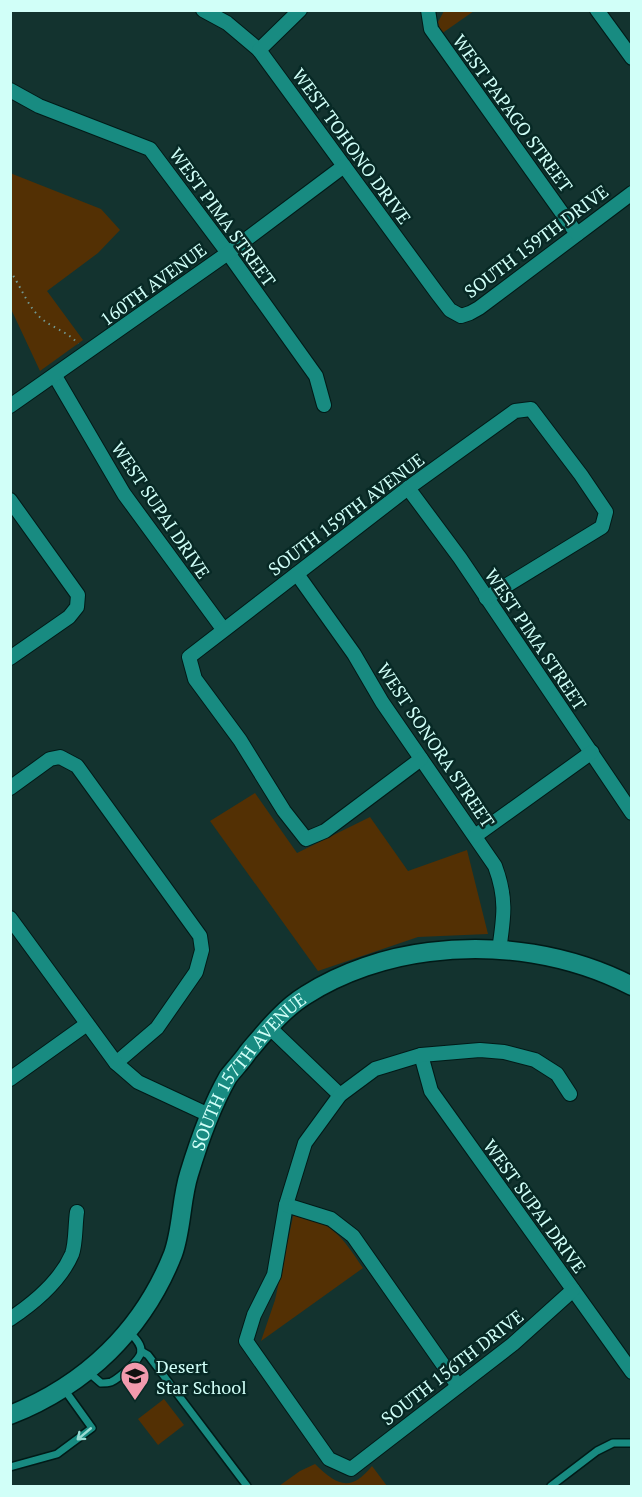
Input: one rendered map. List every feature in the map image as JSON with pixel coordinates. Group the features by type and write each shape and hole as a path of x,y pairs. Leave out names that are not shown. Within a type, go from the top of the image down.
{"street":[{"name":"WEST TOHONO DRIVE","path":"203,10 227,22 259,50 450,310 461,316"},
{"path":"259,50 300,10"},
{"name":"WEST PAPAGO STREET","path":"428,10 430,29 578,234"},
{"path":"597,10 632,58"},
{"name":"WEST PIMA STREET","path":"10,90 39,105 150,149 316,376 324,405"},
{"name":"160TH AVENUE","path":"10,406 228,253 344,166"},
{"name":"SOUTH 159TH DRIVE","path":"461,316 479,308 632,193"},
{"name":"WEST SUPAI DRIVE","path":"55,376 124,494 223,629"},
{"name":"SOUTH 159TH AVENUE","path":"421,759 325,831 306,839 284,811 240,740 195,679 189,657 408,488 515,411 531,409 606,512 602,527 486,598"},
{"name":"WEST PIMA STREET","path":"408,488 460,558 632,813"},
{"path":"10,500 78,595 77,607 69,617 10,658"},
{"name":"WEST SONORA STREET","path":"297,574 354,654 382,702 495,866 503,887 504,917 499,950"},
{"path":"475,836 592,752"},
{"path":"10,788 50,759 60,757 77,766 200,936 202,950 196,972 157,1028 116,1063"},
{"path":"10,918 116,1063 138,1082 209,1116"},
{"name":"SOUTH 157TH AVENUE","path":"10,1415 64,1389 110,1351 128,1331 154,1293 174,1252 188,1176 209,1116 229,1076 269,1027 305,996 344,976 401,956 457,948 499,950 570,962 587,966 632,986"},
{"path":"10,1079 87,1024"},
{"path":"269,1027 340,1095"},
{"path":"458,1386 353,1236 331,1219 286,1205 305,1143 340,1095 375,1070 422,1055 480,1050 504,1052 535,1060 556,1074 570,1094"},
{"name":"WEST SUPAI DRIVE","path":"422,1055 431,1091 632,1372"},
{"name":"SOUTH 156TH DRIVE","path":"286,1205 274,1275 254,1315 246,1341 329,1459 351,1469 513,1344 573,1290"},
{"path":"10,1319 27,1308 54,1282 66,1263 72,1253 77,1212"},
{"path":"620,1354 632,1345"}],"lane":[{"path":"87,1371 101,1383 110,1383 126,1370 138,1358 141,1351 140,1344 128,1331"},
{"path":"141,1351 148,1355 247,1486"},
{"path":"10,1467 57,1454 92,1428 64,1389"},
{"path":"551,1486 559,1484 597,1450 613,1443 632,1443"}],"path":[{"path":"10,271 37,314 53,327 71,336 86,354"}],"shaded area":[{"path":"444,11 474,11 441,34 438,22"},
{"path":"10,173 101,209 120,230 98,253 47,291 83,340 40,371 11,309"},
{"path":"255,793 297,853 370,817 408,871 467,850 488,934 418,937 318,971 210,821"},
{"path":"294,1212 318,1221 335,1232 363,1268 261,1341 275,1300"},
{"path":"164,1399 184,1425 158,1445 138,1419"},
{"path":"315,1464 330,1477 344,1483 357,1480 372,1466 387,1486 279,1486 300,1471"}],"place":[{"name":"Desert Star School","path":"135,1402"}]}
